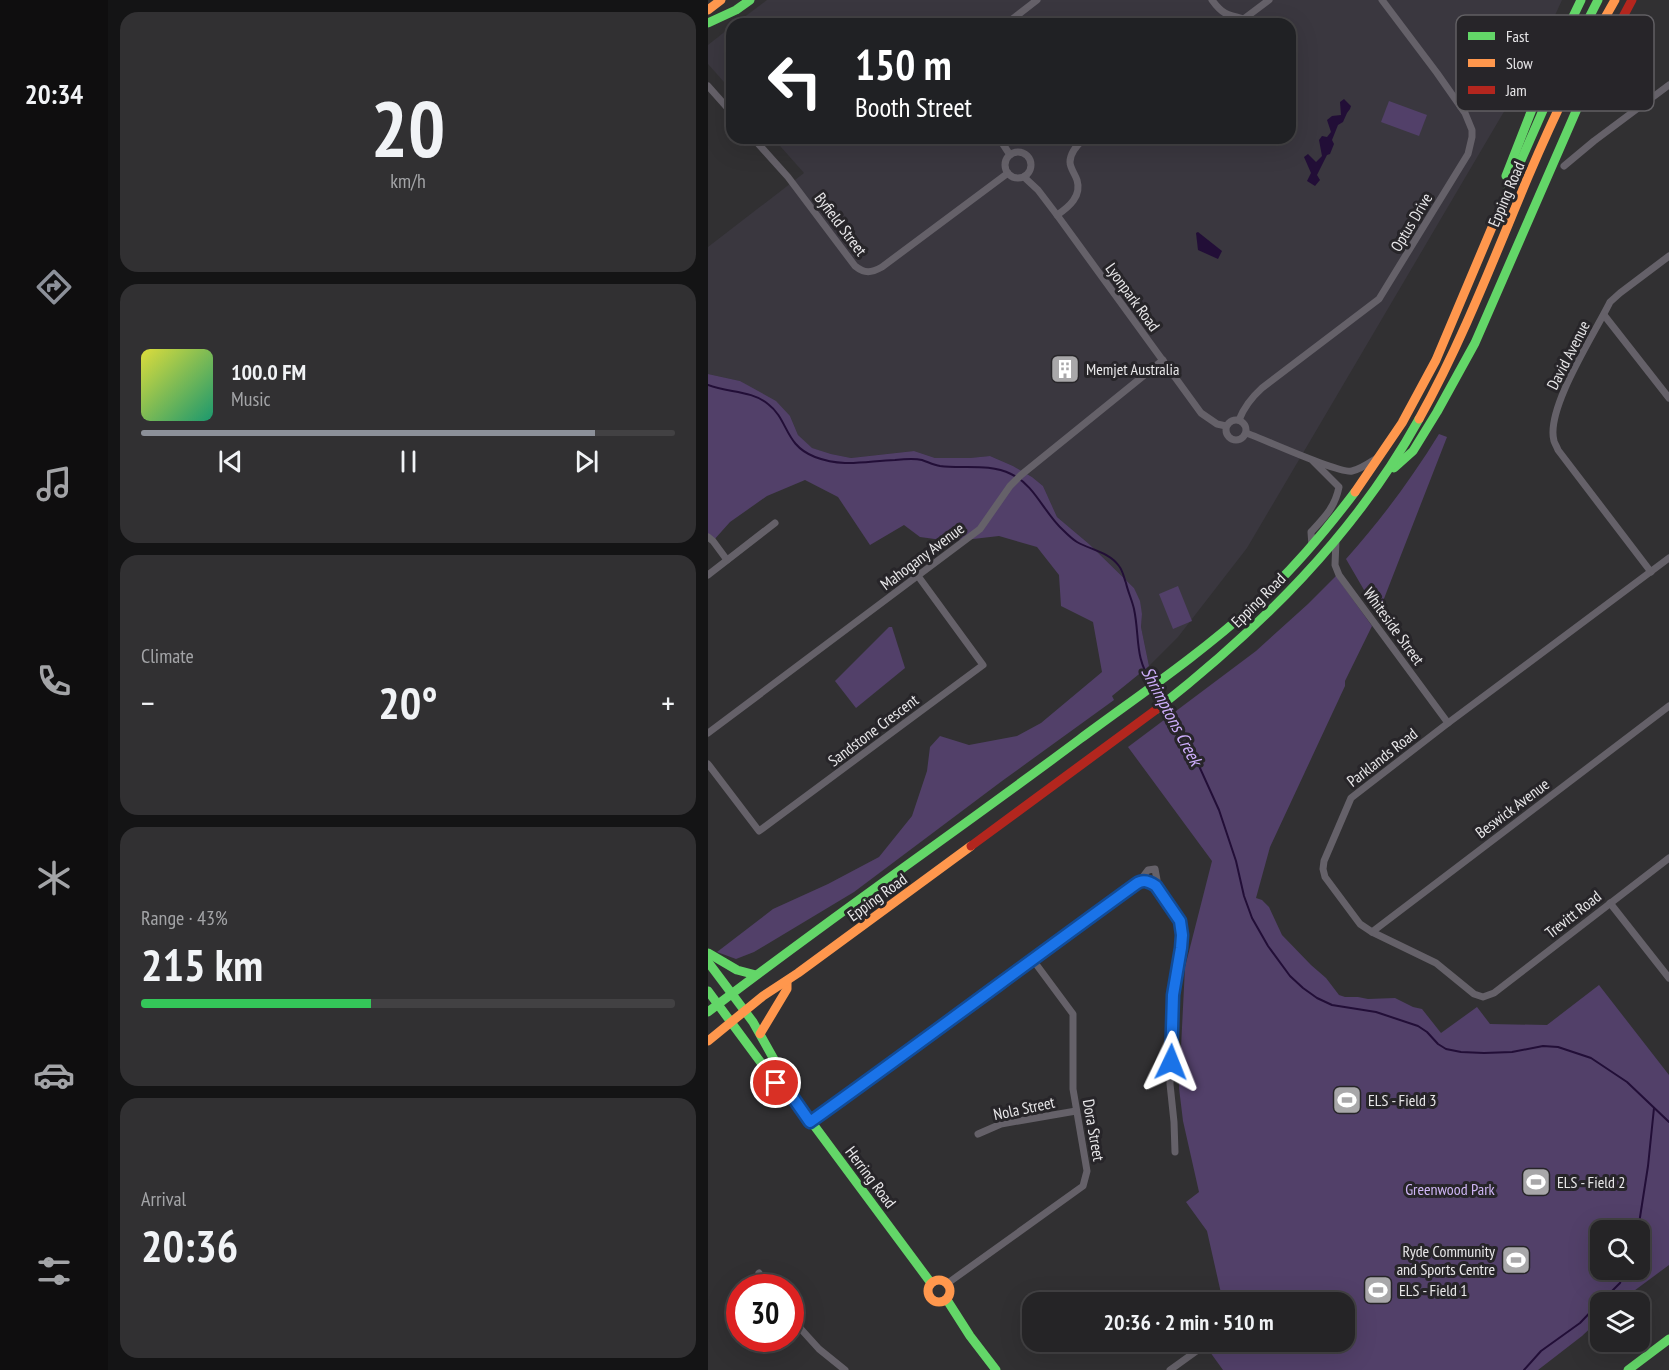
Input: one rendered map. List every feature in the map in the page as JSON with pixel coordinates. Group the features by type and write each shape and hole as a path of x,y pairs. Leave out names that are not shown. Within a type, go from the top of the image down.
{"main road":[{"path":"708,10 721,0"},
{"path":"708,23 736,10 750,0"},
{"path":"1573,15 1581,0"},
{"name":"Epping Road","path":"1590,15 1598,0"},
{"name":"Epping Road","path":"1606,15 1615,0"},
{"path":"1624,15 1632,0"},
{"path":"1483,249 1494,210 1531,111"},
{"name":"Epping Road","path":"708,1012 1137,698 1238,620 1312,546 1382,455 1435,362 1543,111"},
{"name":"Epping Road","path":"708,1041 763,996 787,981 1148,717 1193,681 1260,621 1294,586 1336,539 1383,478 1420,418 1446,370 1559,111"},
{"path":"1383,478 1413,451 1475,343 1576,111"},
{"path":"708,953 735,971 746,975 756,975"},
{"name":"Herring Road","path":"708,962 760,1034 785,1079 787,1089 931,1283"},
{"path":"760,1034 788,989 787,981"},
{"name":"Herring Road","path":"708,991 776,1083 787,1089"},
{"path":"941,1280 948,1283 951,1290 947,1300 940,1303 933,1300 928,1294 931,1283 941,1280"},
{"path":"947,1300 970,1336 996,1370"},
{"path":"1628,1370 1669,1339"}],"street":[{"path":"1014,18 1037,0"},
{"path":"1212,0 1219,10 1241,18"},
{"path":"1245,18 1269,0"},
{"name":"Optus Drive","path":"1382,0 1456,100"},
{"path":"1654,96 1669,85"},
{"path":"708,86 726,106"},
{"name":"Optus Drive","path":"1239,420 1251,398 1262,388 1377,302 1468,154 1472,137 1464,111"},
{"path":"1564,166 1634,111"},
{"name":"Byfield Street","path":"758,144 788,177 855,266 863,272 872,273 882,267 1008,173"},
{"path":"1003,144 1010,155"},
{"path":"1058,215 1077,195 1078,184 1070,161 1074,150 1080,144"},
{"path":"1018,152 1029,158 1030,171 1024,177 1015,178 1008,173 1006,162 1010,155 1018,152"},
{"name":"Lyonpark Road","path":"1024,177 1058,215 1201,412 1216,424 1226,426"},
{"name":"David Avenue","path":"1651,572 1558,450 1553,432 1564,387 1610,302 1669,256"},
{"path":"1604,315 1669,398"},
{"name":"Mahogany Avenue","path":"708,733 980,529 1010,486 1021,475 1163,360"},
{"path":"1233,420 1239,420 1245,424 1246,433 1239,439 1232,440 1226,435 1226,426 1233,420"},
{"path":"1246,433 1350,472 1362,468 1382,455"},
{"path":"1311,459 1339,487 1336,500 1326,516 1311,532 1312,546"},
{"path":"708,575 775,523"},
{"path":"708,537 727,560"},
{"name":"Whiteside Street","path":"1336,539 1337,570 1448,723"},
{"name":"Parklands Road","path":"1494,993 1482,997 1474,994 1436,963 1360,924 1325,877 1324,861 1351,798 1669,558"},
{"name":"Sandstone Crescent","path":"708,764 759,831 983,665 918,576"},
{"name":"Beswick Avenue","path":"1372,932 1669,706"},
{"name":"Trevitt Road","path":"1494,993 1669,858"},
{"path":"810,1122 1034,960 1075,927 1142,881 1148,870 1155,869 1158,880 1156,886"},
{"path":"1142,881 1151,882 1156,886 1180,921 1182,935 1173,995 1170,1084 1175,1152"},
{"path":"1610,903 1669,978"},
{"name":"Dora Street","path":"948,1283 1083,1186 1087,1171 1073,1089 1073,1014 1034,960"},
{"name":"Nola Street","path":"978,1134 1001,1124 1076,1111"},
{"path":"804,1332 819,1349 845,1370"},
{"path":"1170,1370 1195,1352"}],"shaded area":[{"path":"767,0 1562,0 1555,15 1456,15 1456,111 1504,111 1247,548 1178,637 1149,666 1141,627 1142,614 1134,588 1089,544 1057,517 1043,486 1032,477 990,456 935,458 914,451 851,458 811,448 798,435 790,416 740,381 708,374 708,247 804,173 778,144 1296,144 1296,18 743,18"},
{"path":"726,31 726,84 708,64 708,45"},
{"path":"1344,99 1351,106 1343,122 1338,125 1332,140 1334,144 1317,175 1320,180 1315,186 1307,181 1311,173 1304,157 1308,154 1316,162 1322,156 1319,140 1322,136 1327,137 1331,132 1327,120 1332,116 1341,115 1340,102"},
{"path":"1198,232 1222,251 1218,259 1198,250 1196,233"}],"green space":[{"path":"1389,101 1427,115 1419,136 1381,122"},
{"path":"708,374 740,381 776,401 790,416 798,435 812,448 851,458 914,451 935,458 990,456 1032,477 1043,486 1057,517 1089,544 1134,588 1140,601 1141,627 1149,666 1112,696 1114,700 854,892 754,952 736,959 717,952 773,909 879,857 912,816 927,771 930,747 940,736 969,745 1017,736 1041,723 1102,672 1093,622 1061,606 1059,575 1037,547 999,536 942,540 920,537 904,525 870,545 838,497 805,480 767,496 730,522 713,541 708,537"},
{"path":"1439,434 1447,437 1378,614 1346,559 1396,498"},
{"name":"Greenwood Park","path":"1336,576 1372,626 1270,847 1256,898 1269,907 1282,935 1326,978 1339,995 1368,999 1395,998 1422,1009 1441,1033 1477,1007 1490,1024 1547,1025 1599,985 1669,1075 1669,1265 1650,1279 1650,1220 1590,1220 1590,1280 1649,1280 1633,1292 1590,1292 1590,1328 1538,1370 1223,1370 1210,1352 1355,1352 1355,1292 1221,1292 1207,1231 1186,1202 1199,1192 1183,1121 1179,1088 1185,967 1212,861 1128,747 1256,651"},
{"path":"1178,586 1192,621 1173,629 1159,594"},
{"path":"889,627 892,627 905,668 856,708 835,681"}],"waterway":[{"name":"Shrimptons Creek","path":"708,385 761,399 775,410 798,446 815,457 836,462 855,463 916,459 940,466 994,469 1019,479 1027,485 1056,523 1070,536 1077,542 1110,557 1120,568 1134,609 1142,664 1152,683"},
{"name":"Shrimptons Creek","path":"1156,687 1164,700"},
{"name":"Shrimptons Creek","path":"1167,705 1185,735 1219,810 1252,918 1268,946 1290,976 1303,988 1332,1005 1376,1012 1418,1026 1446,1049 1484,1053 1512,1052 1543,1046 1558,1047 1591,1058 1627,1082 1669,1122"},
{"path":"1640,1220 1654,1108"},
{"path":"1611,1292 1621,1280"},
{"path":"1524,1370 1541,1351 1580,1323 1590,1312"}],"traffic: fast":[{"path":"708,23 736,10 750,0"},
{"path":"1574,15 1581,0"},
{"path":"1590,15 1598,0"},
{"path":"1506,176 1531,111"},
{"path":"1501,206 1543,111"},
{"path":"1394,468 1413,451 1475,343 1576,111"},
{"path":"1157,709 1232,646 1303,577 1366,502 1419,419"},
{"path":"708,1012 1168,675 1211,641 1281,580 1355,492"},
{"path":"708,953 737,970 756,975"},
{"path":"708,962 753,1022 785,1079 787,1089"},
{"path":"708,991 776,1083 787,1089 931,1283"},
{"path":"947,1300 970,1336 996,1370"},
{"path":"1628,1370 1669,1339"}],"traffic: slow":[{"path":"708,10 721,0"},
{"path":"1607,15 1615,0"},
{"path":"1419,419 1463,330 1557,111"},
{"path":"1355,492 1402,423 1436,360 1501,206"},
{"path":"708,1041 763,996 798,973 971,846"},
{"path":"760,1034 787,989 787,981"},
{"path":"939,1280 947,1283 950,1291 947,1299 939,1302 931,1299 928,1291 931,1283 939,1280"}],"traffic: jam":[{"path":"1624,15 1632,0"},
{"path":"971,846 1157,709"}],"place":[{"name":"Memjet Australia","path":"1065,369"},
{"name":"ELS - Field 3","path":"1347,1100"},
{"name":"ELS - Field 2","path":"1536,1182"},
{"name":"Ryde Community and Sports Centre","path":"1516,1260"},
{"name":"ELS - Field 1","path":"1378,1290"}],"route":[{"path":"776,1083 787,1089 810,1122 1034,960 1090,916 1139,882 1144,881 1156,886 1180,921 1182,935 1173,995 1171,1062"}]}
